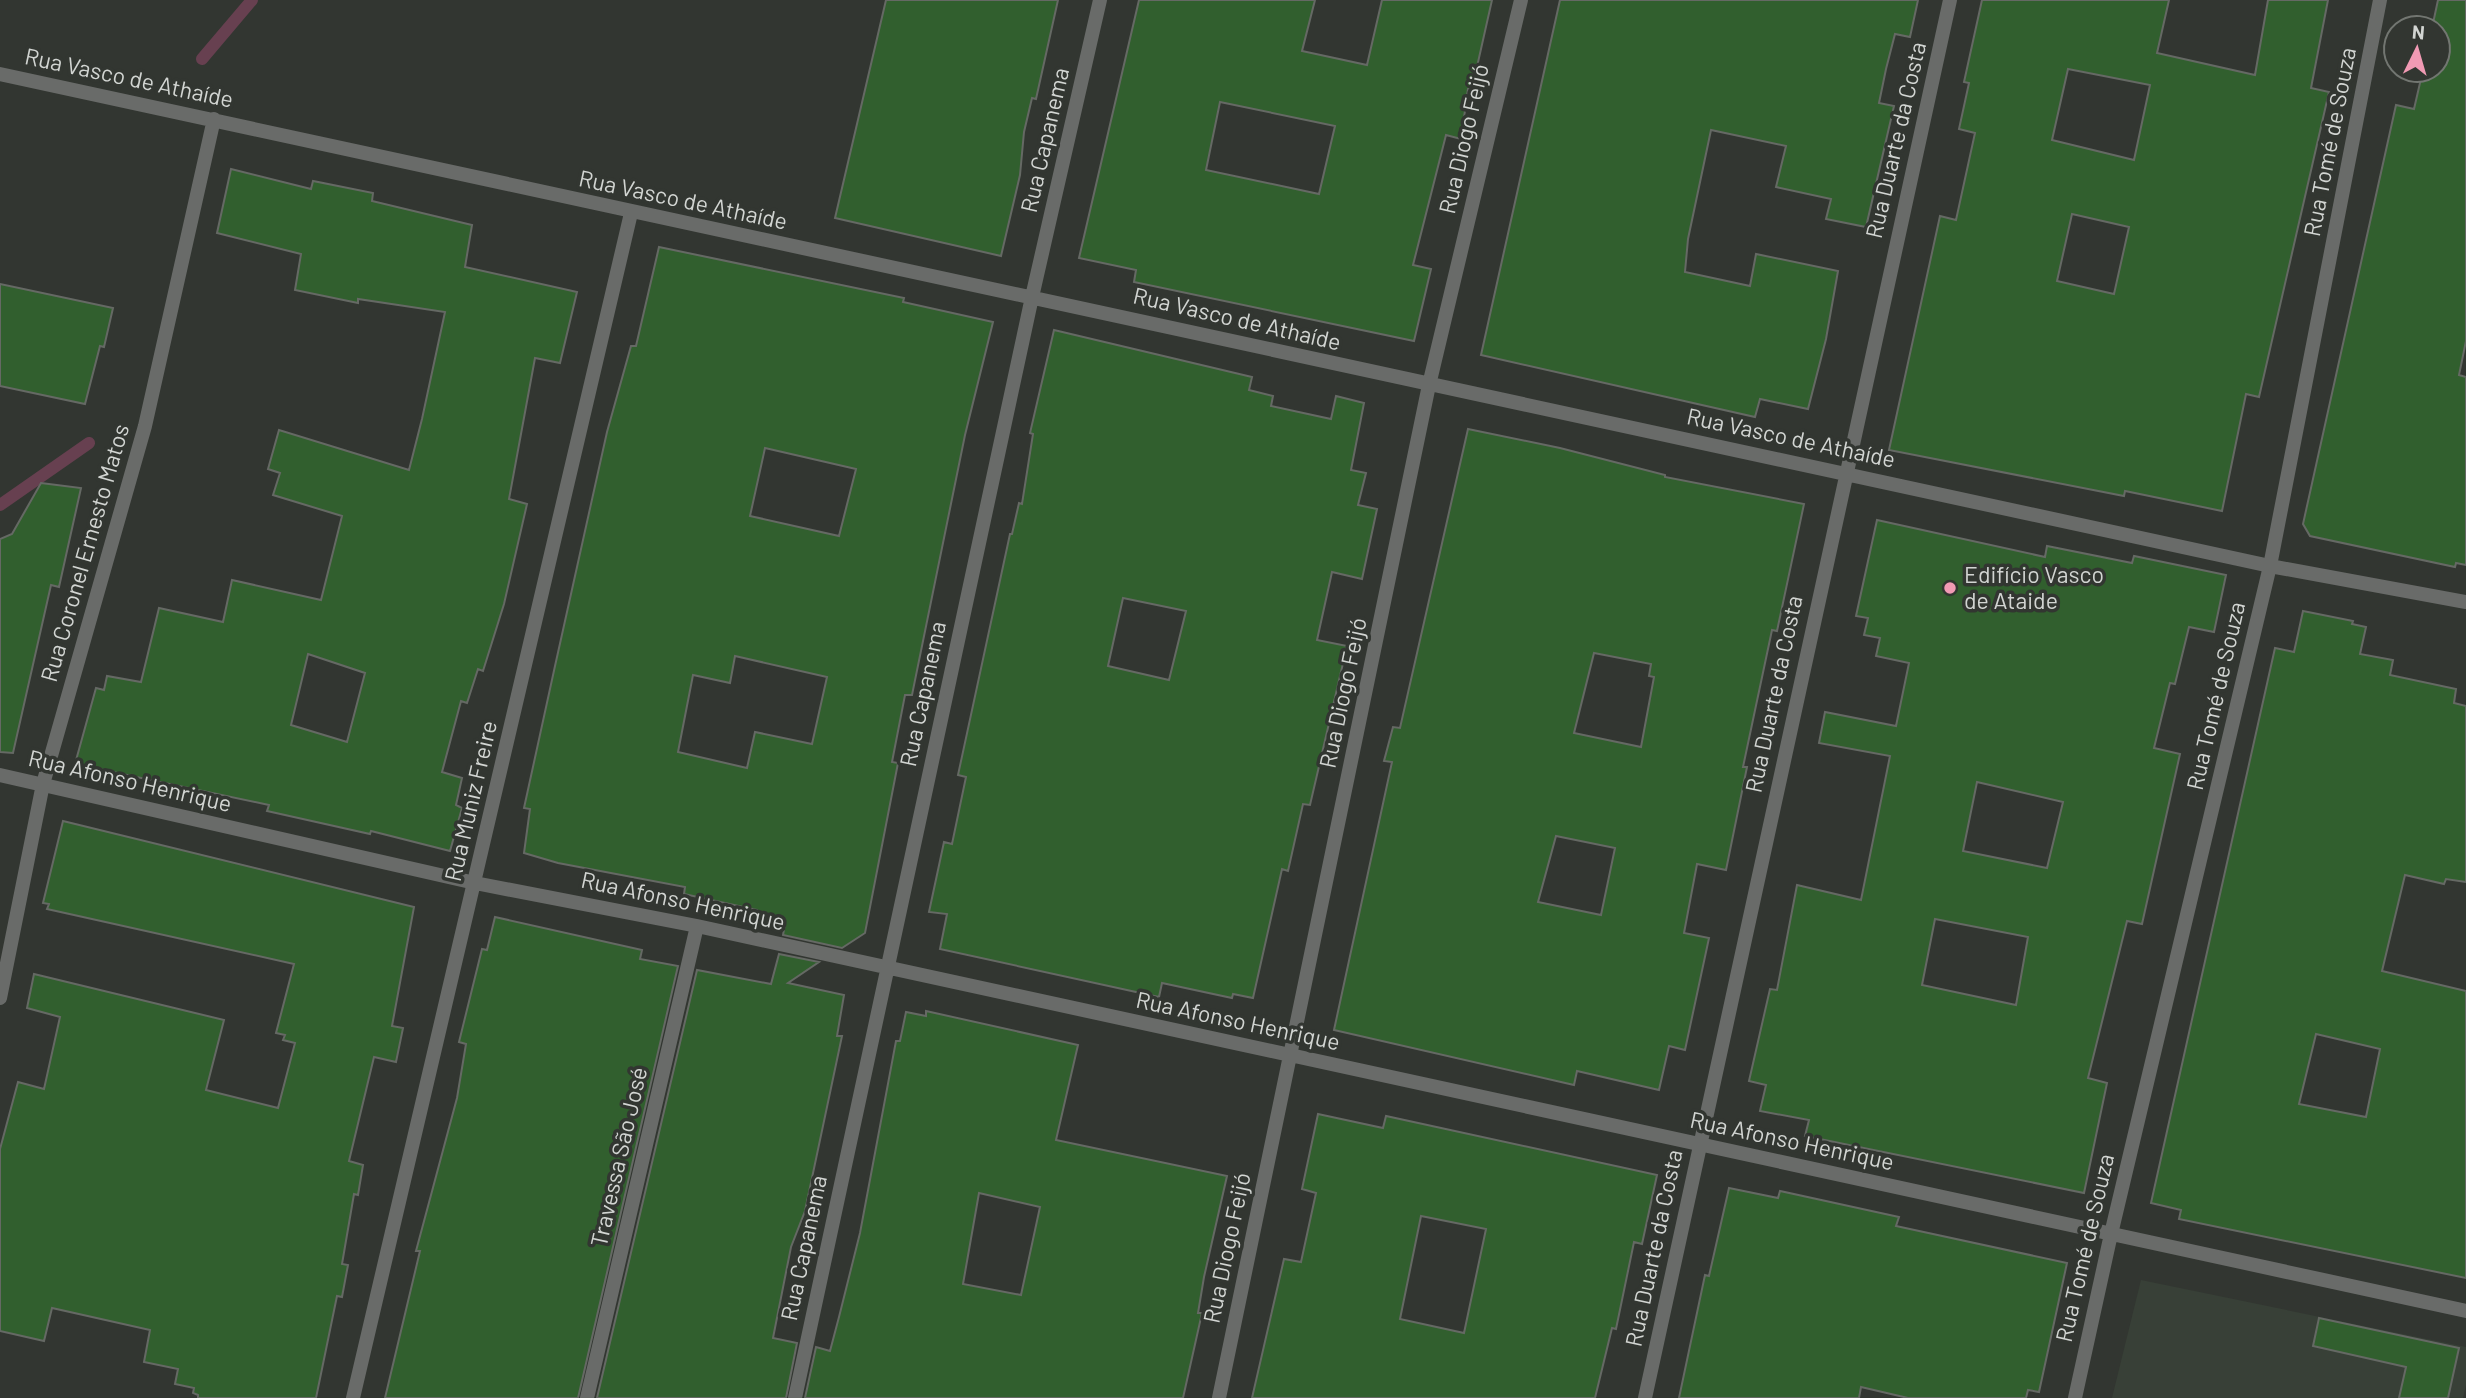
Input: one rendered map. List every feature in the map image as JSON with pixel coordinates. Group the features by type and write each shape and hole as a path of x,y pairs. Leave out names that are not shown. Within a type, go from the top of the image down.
{"street":[{"name":"Rua Capanema","path":"796,1398 1032,297 1100,0"},
{"name":"Rua Diogo Feijó","path":"1219,1398 1429,385 1521,0"},
{"name":"Rua Duarte da Costa","path":"1645,1398 1950,0"},
{"name":"Rua Tomé de Souza","path":"2075,1398 2111,1234 2270,566 2380,0"},
{"name":"Rua Vasco de Athaíde","path":"0,74 631,213 1845,472 2270,566 2466,602"},
{"name":"Rua Coronel Ernesto Matos","path":"0,998 43,784 145,426 214,119"},
{"name":"Rua Muniz Freire","path":"353,1398 631,213"},
{"name":"Rua Afonso Henrique","path":"0,775 475,883 696,926 2466,1311"},
{"name":"Travessa São José","path":"587,1398 696,926"}],"shaded area":[{"path":"2141,1280 2466,1347 2466,1385 2463,1398 2112,1398"}],"building":[{"path":"886,0 1058,0 1036,99 1032,98 1024,132 1020,175 1001,256 835,218"},
{"path":"1139,0 1315,0 1302,51 1367,65 1382,0 1492,0 1472,89 1468,89 1461,139 1446,135 1413,265 1431,269 1414,341 1134,282 1136,270 1079,258","holes":["1220,102 1335,126 1319,194 1206,170"]},
{"path":"1560,0 1918,0 1910,37 1895,34 1886,69 1879,103 1894,106 1866,227 1826,219 1831,199 1776,187 1786,146 1711,130 1688,239 1685,272 1750,286 1756,254 1838,271 1826,339 1808,409 1760,399 1755,417 1481,355"},
{"path":"1982,0 2169,0 2157,53 2255,75 2268,0 2328,0 2311,88 2329,92 2259,397 2246,394 2222,511 2125,491 2124,496 1889,450 1940,216 1956,220 1975,133 1959,129 1969,83 1964,82","holes":["2068,69 2150,85 2134,160 2052,140","2072,214 2129,227 2114,294 2057,281"]},
{"path":"2438,0 2466,0 2466,341 2459,375 2466,377 2466,565 2456,563 2455,567 2310,536 2303,524 2396,105 2414,109 2420,84 2452,84 2452,14 2435,14"},
{"path":"231,169 311,189 313,181 373,193 372,201 472,225 465,267 577,292 560,363 535,358 509,499 527,504 504,604 483,671 478,669 467,703 461,701 442,772 462,778 456,805 462,808 450,851 371,831 370,834 267,811 269,805 75,764 96,688 104,690 107,676 141,682 159,608 223,622 232,580 321,600 342,516 273,495 280,473 268,469 279,430 409,470 445,312 358,299 358,303 295,290 301,254 217,233","holes":["308,654 365,673 347,742 291,725"]},
{"path":"659,247 904,298 903,302 993,322 965,435 912,695 905,695 892,762 898,763 865,933 842,948 783,935 785,924 756,917 757,910 684,894 685,887 558,863 524,853 530,809 524,808 555,666 607,432 631,346 636,346","holes":["765,448 856,469 839,536 750,516","735,656 827,677 812,744 755,732 747,768 678,752 693,675 730,683"]},
{"path":"0,284 113,308 104,347 100,346 85,404 0,386"},
{"path":"1054,330 1252,377 1249,390 1273,396 1271,406 1331,419 1336,396 1364,403 1351,470 1366,473 1358,505 1377,509 1362,579 1332,572 1317,640 1347,646 1310,805 1303,804 1288,871 1282,869 1253,998 1233,994 1232,998 1162,983 1159,997 940,949 947,914 929,912 944,842 952,844 966,777 958,775 1010,534 1019,503 1022,504 1033,434 1030,433","holes":["1123,598 1186,611 1169,680 1108,666"]},
{"path":"1468,429 1560,448 1665,477 1804,504 1777,631 1772,630 1743,767 1747,767 1726,870 1697,864 1684,933 1709,938 1685,1050 1669,1046 1659,1090 1577,1071 1574,1085 1334,1030 1392,762 1384,761 1393,727 1400,728","holes":["1594,653 1651,664 1649,676 1654,677 1641,747 1574,733","1556,836 1615,848 1601,915 1538,902"]},
{"path":"41,483 81,488 59,587 51,585 13,753 0,752 0,539 12,534"},
{"path":"1877,520 2045,557 2047,546 2132,563 2134,556 2226,575 2214,632 2189,627 2175,684 2170,683 2154,748 2180,754 2142,924 2127,921 2088,1078 2107,1083 2084,1193 1805,1136 1809,1120 1760,1111 1766,1085 1749,1081 1770,989 1777,990 1797,885 1861,900 1890,756 1819,743 1825,712 1896,726 1909,663 1876,656 1880,638 1864,635 1868,618 1856,616","holes":["1977,782 2063,802 2047,868 1963,851","1935,919 2028,937 2016,1005 1922,985"]},
{"path":"2303,611 2353,621 2352,624 2366,627 2360,654 2393,660 2390,675 2456,689 2454,703 2466,706 2466,882 2446,879 2444,884 2405,875 2382,971 2466,991 2466,1278 2179,1219 2181,1210 2151,1203 2275,648 2294,652","holes":["2316,1034 2380,1049 2366,1117 2299,1104"]},
{"path":"63,821 414,907 392,1026 403,1028 396,1062 374,1057 349,1161 363,1165 358,1195 354,1194 342,1264 348,1265 342,1297 337,1296 316,1398 198,1398 198,1395 193,1393 194,1388 175,1384 178,1369 144,1362 150,1330 52,1308 44,1341 0,1331 0,1149 18,1082 44,1089 60,1017 27,1008 34,974 224,1020 206,1090 278,1108 295,1043 283,1040 285,1035 276,1033 294,964 47,909 49,904 43,903"},
{"path":"495,917 642,950 640,959 678,966 578,1398 385,1398 420,1251 416,1251 457,1098 466,1044 459,1042 482,949 487,950"},
{"path":"779,954 819,962 788,983 844,995 837,1036 842,1036 805,1211 791,1247 773,1338 797,1343 786,1398 597,1398 697,970 771,984"},
{"path":"926,1011 1078,1045 1056,1140 1227,1176 1204,1277 1198,1313 1202,1313 1183,1398 805,1398 816,1347 830,1351 839,1317 860,1233 896,1041 900,1041 906,1012 926,1016","holes":["979,1193 1040,1207 1021,1295 963,1284"]},
{"path":"1318,1114 1383,1128 1386,1116 1657,1175 1642,1244 1634,1242 1616,1329 1612,1328 1595,1398 1252,1398 1284,1259 1301,1262 1316,1193 1302,1189","holes":["1421,1216 1486,1229 1464,1333 1400,1319"]},
{"path":"1729,1188 1778,1198 1780,1191 1899,1217 1896,1226 2067,1263 2039,1392 2028,1390 2026,1398 1908,1398 1861,1387 1859,1398 1679,1398 1705,1275 1709,1276"},
{"path":"2319,1318 2459,1348 2448,1398 2399,1398 2406,1367 2313,1346"}],"waterway":[{"path":"202,59 252,0"},
{"path":"0,505 89,443"}],"place":[{"name":"Edifício Vasco de Ataide","path":"1950,588"}]}
